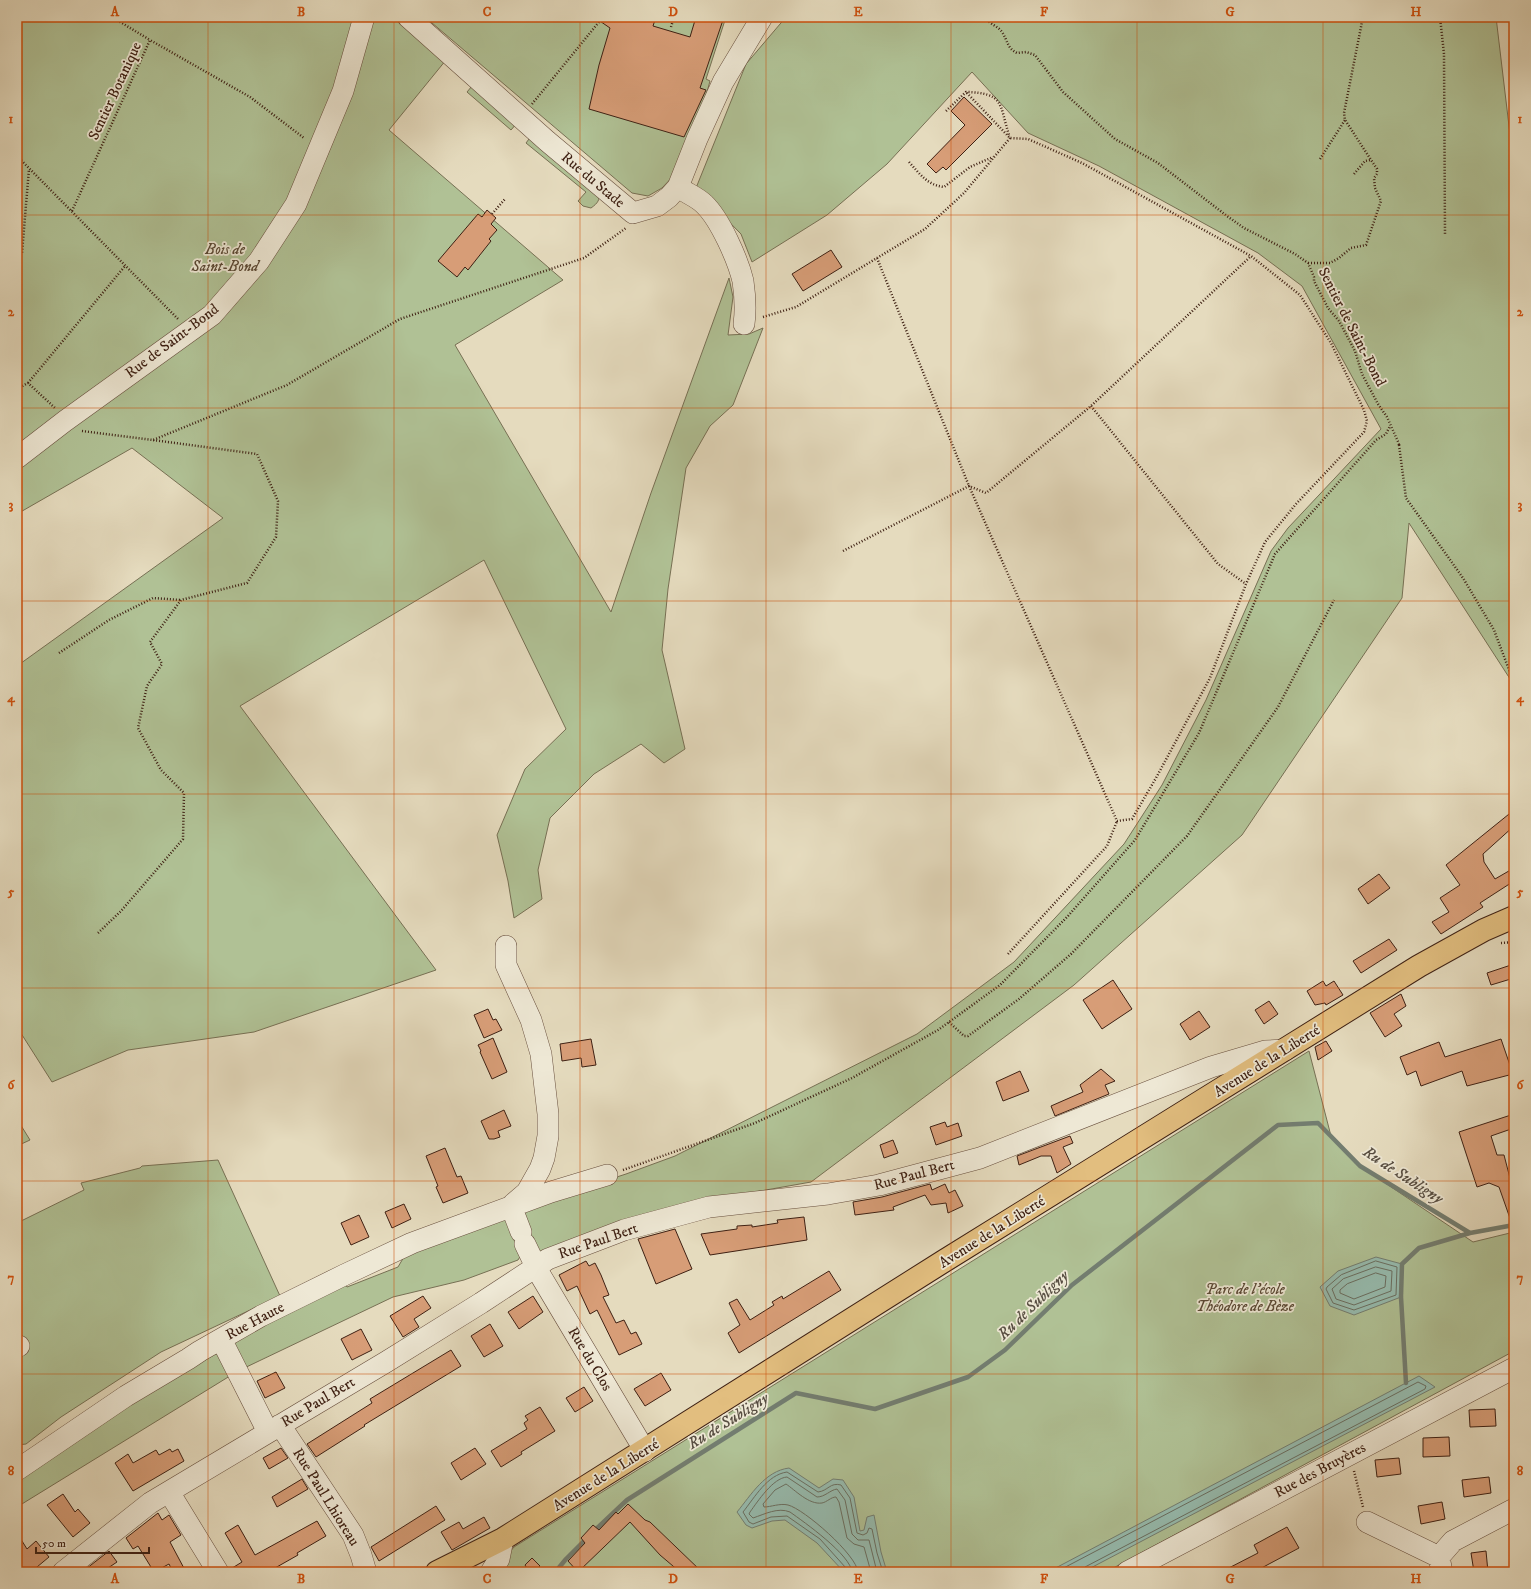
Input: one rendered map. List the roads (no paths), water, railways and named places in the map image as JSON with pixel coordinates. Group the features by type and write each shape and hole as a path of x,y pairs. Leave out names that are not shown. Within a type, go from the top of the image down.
{"main road":[{"name":"Avenue de la Liberté","path":"437,1572 503,1539 645,1451 937,1265 1419,966 1484,930 1513,918"},
{"name":"Avenue de la Liberté","path":"463,1572 503,1539"}],"street":[{"name":"Rue de Saint-Bond","path":"17,458 65,421 212,315 259,261 296,204 343,91 364,17"},
{"name":"Rue du Stade","path":"408,17 547,141 633,213 657,206 669,197 678,187 697,139 723,82 762,17"},
{"path":"678,187 704,204 719,225 730,245 742,280 746,311 744,324"},
{"path":"506,946 506,965 531,1020 540,1054 548,1114 548,1136 544,1158 540,1169 527,1192 512,1206 535,1267"},
{"name":"Rue Paul Bert","path":"63,1572 150,1503 475,1307 548,1259 624,1230 709,1207 828,1194 878,1185 980,1158 1226,1062 1265,1051 1285,1050"},
{"path":"1202,1071 1216,1093"},
{"name":"Rue Haute","path":"18,1467 126,1396 200,1351 228,1339 344,1275 412,1243 551,1192 607,1175"},
{"name":"Rue du Clos","path":"535,1267 645,1451"},
{"name":"Rue Paul Lhioreau","path":"228,1339 274,1429 353,1535 366,1572"},
{"name":"Rue des Bruyères","path":"1127,1572 1514,1368"},
{"path":"169,1492 218,1572"},
{"path":"1367,1522 1440,1565 1453,1541 1514,1509"},
{"path":"491,1572 499,1559 503,1539"}],"water":[{"path":"1376,1257 1402,1264 1401,1297 1354,1315 1330,1306 1320,1287 1338,1271"},
{"path":"1419,1376 1435,1387 1083,1572 1048,1572"},
{"path":"789,1468 819,1488 833,1479 843,1480 854,1497 860,1531 864,1530 867,1517 874,1515 881,1552 887,1572 844,1572 817,1543 785,1520 772,1521 752,1528 746,1525 737,1512 753,1491 766,1479 780,1470"}],"waterway":[{"name":"Ru de Subligny","path":"594,1531 627,1500 796,1393 875,1409 968,1377 1005,1350 1072,1285 1278,1125 1318,1123 1360,1166 1470,1233 1514,1225"},
{"path":"1406,1383 1401,1297 1402,1264 1419,1248 1470,1233"},
{"name":"Ru de Subligny","path":"557,1572 566,1559 587,1538"}],"park label":[{"name":"Bois de Saint-Bond","path":"225,258"},
{"name":"Parc de l'école Théodore de Bèze","path":"1245,1298"}]}
